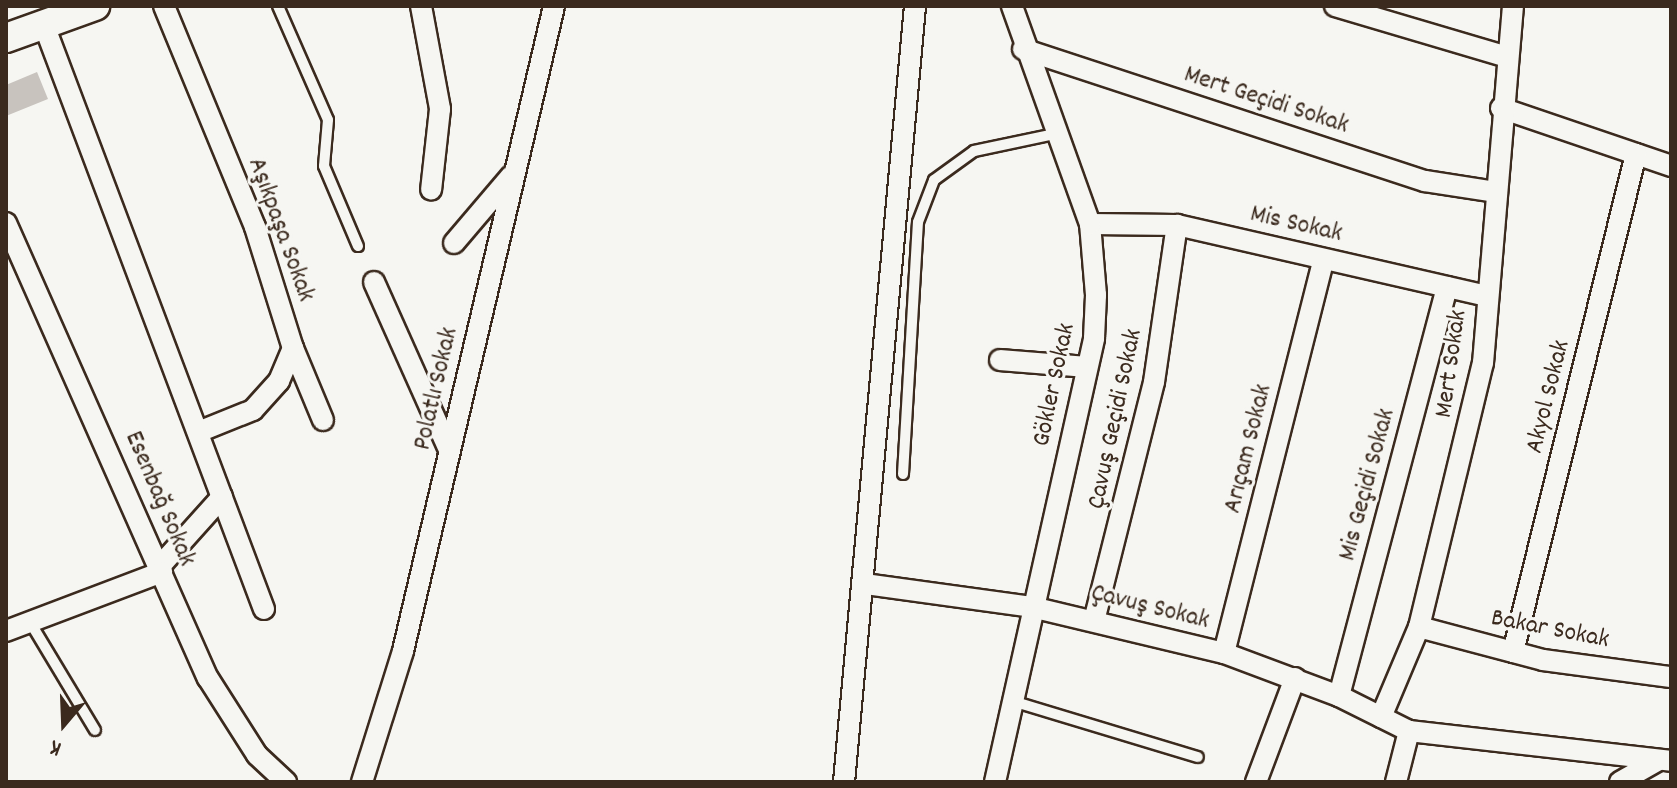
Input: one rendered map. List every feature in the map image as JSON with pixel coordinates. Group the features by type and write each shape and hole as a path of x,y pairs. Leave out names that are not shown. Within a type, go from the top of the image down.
{"street":[{"path":"6,38 95,6"},
{"name":"Aşıkpaşa Sokak","path":"164,6 255,227 293,348 323,420"},
{"path":"421,6 440,109 431,190"},
{"name":"Polatlı Sokak","path":"362,782 403,651 554,6"},
{"path":"844,782 865,584 915,6"},
{"name":"Gökler Sokak","path":"995,782 1010,700 1087,367 1096,295 1090,224 1023,49 1012,6"},
{"path":"1335,6 1507,57"},
{"name":"Mert Sokak","path":"1381,717 1419,627 1483,363 1501,108 1513,6"},
{"path":"44,25 264,609"},
{"name":"Mert Geçidi Sokak","path":"1023,49 1425,181 1495,192"},
{"path":"1501,108 1671,166"},
{"name":"Akyol Sokak","path":"1513,652 1636,154"},
{"path":"454,243 514,171"},
{"name":"Esenbağ Sokak","path":"6,223 226,710 257,755 286,782"},
{"name":"Mis Sokak","path":"1090,224 1177,225 1487,296"},
{"name":"Çavuş Geçidi Sokak","path":"1094,621 1154,382 1177,225"},
{"name":"Arıçam Sokak","path":"1224,653 1324,259"},
{"path":"374,282 449,450"},
{"name":"Mis Geçidi Sokak","path":"1339,696 1447,287"},
{"path":"198,432 253,410 279,381 293,348"},
{"path":"1000,360 1087,367"},
{"path":"6,631 161,569 222,497"},
{"name":"Çavuş Sokak","path":"865,584 1032,607 1224,653 1339,696 1409,731 1664,761"},
{"name":"Bakar Sokak","path":"1419,627 1513,652 1671,677"},
{"path":"1256,782 1295,678"},
{"path":"1396,782 1409,731"},
{"path":"1620,782 1664,761"}],"lane":[{"path":"278,6 328,120 324,166 358,246"},
{"path":"903,474 918,222 934,180 974,151 1055,134"},
{"path":"30,622 95,730"},
{"path":"1010,700 1198,757"}],"building":[{"path":"37,72 48,99 6,116 6,85"}]}
